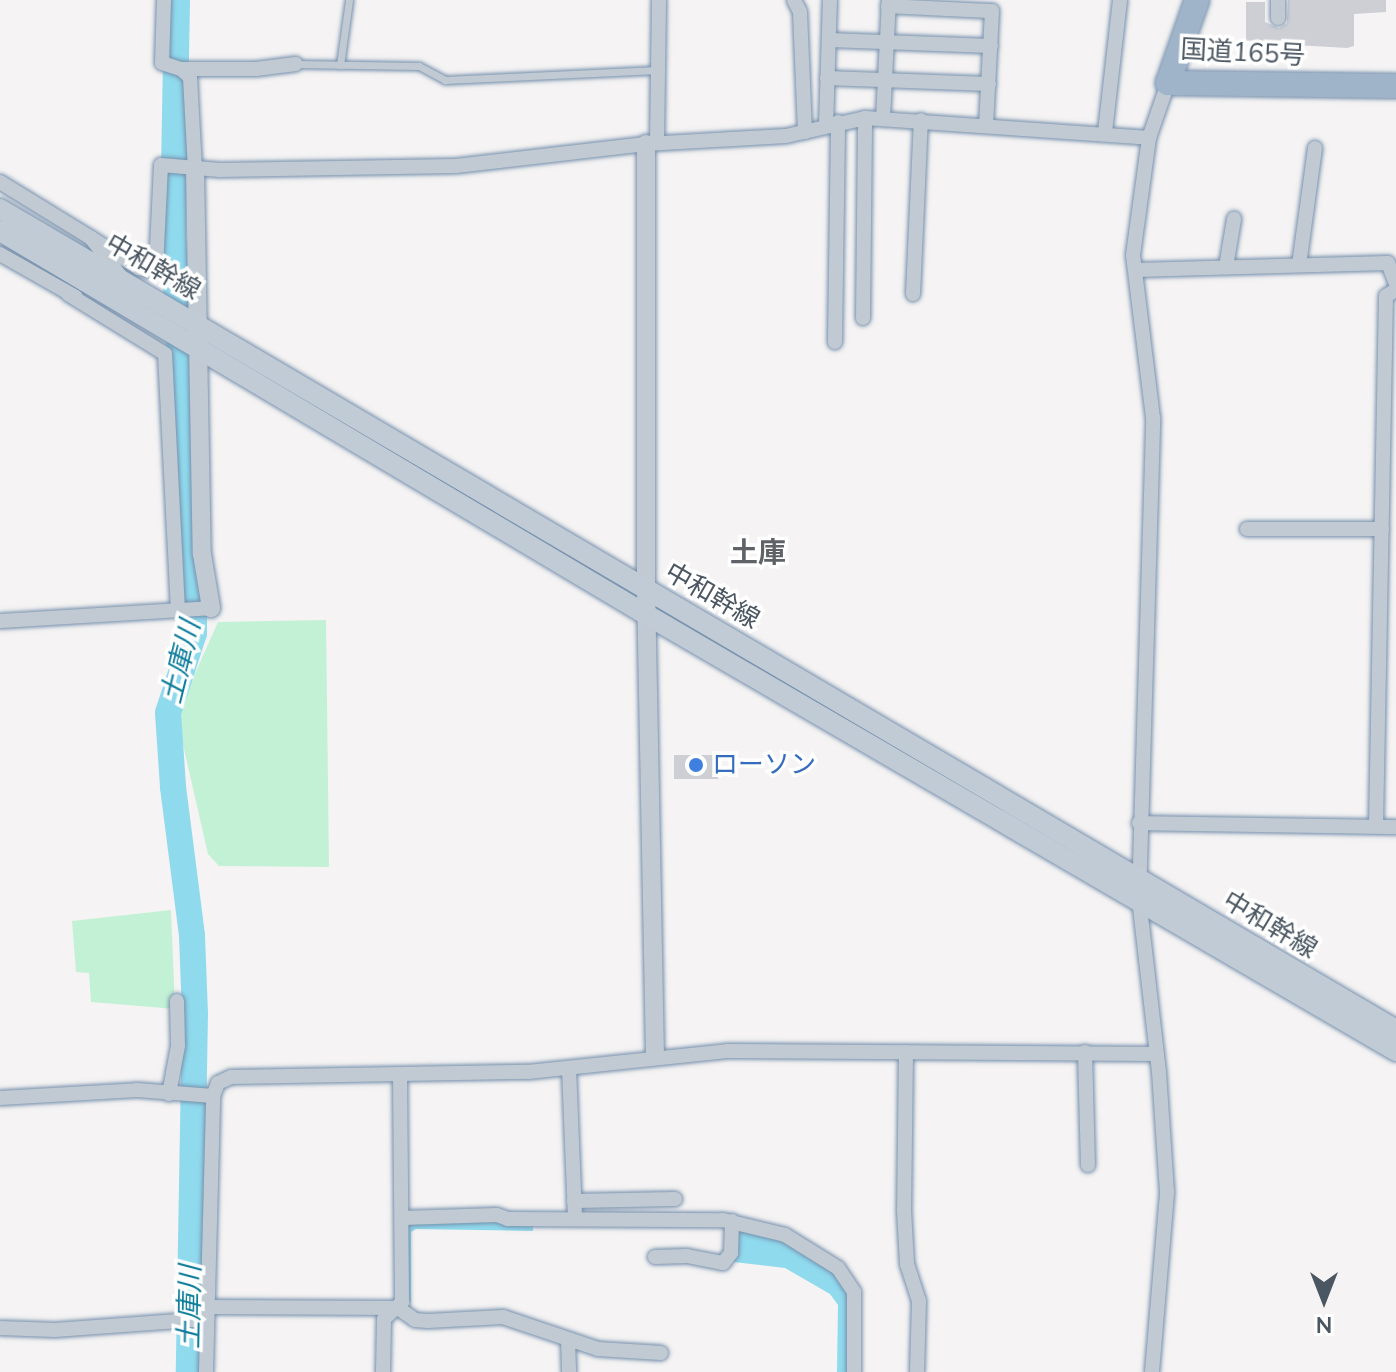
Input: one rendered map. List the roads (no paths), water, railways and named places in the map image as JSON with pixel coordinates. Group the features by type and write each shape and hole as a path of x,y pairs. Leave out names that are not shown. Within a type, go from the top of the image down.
{"highway":[{"name":"国道165号","path":"1197,0 1168,83 1396,86"}],"main road":[{"name":"中和幹線","path":"0,209 1396,1030"},
{"name":"中和幹線","path":"0,231 647,615 1396,1051"}],"street":[{"path":"164,0 162,63 180,69 256,69 296,64"},
{"path":"655,1056 646,588 651,143 658,70 659,0"},
{"path":"794,0 800,12 805,132"},
{"path":"830,0 827,78 832,124 835,342"},
{"path":"1105,132 1120,0"},
{"path":"1278,0 1278,18"},
{"path":"883,118 888,3 992,11 986,124"},
{"path":"829,40 991,46"},
{"path":"0,621 211,608 202,554 192,320 193,87 190,77 180,69"},
{"path":"827,78 989,84"},
{"path":"1152,1372 1154,1317 1167,1211 1157,1054 1138,877 1153,418 1134,239 1149,138 1168,83"},
{"path":"0,182 139,268 150,271 156,268 161,165 195,169 456,166 651,143 805,132 865,118 1105,132 1149,138"},
{"path":"863,318 865,118"},
{"path":"913,294 921,120"},
{"path":"1299,265 1315,148"},
{"path":"1226,267 1234,219"},
{"path":"91,238 123,279"},
{"path":"0,254 165,354 178,611"},
{"path":"1136,270 1388,263 1396,284"},
{"path":"1376,826 1386,296 1396,290"},
{"path":"68,294 166,330"},
{"path":"1247,529 1382,529"},
{"path":"1139,823 1396,827"},
{"path":"169,1094 178,1046 177,1001"},
{"path":"206,1372 213,1096 218,1083 248,1075 569,1068 655,1056 742,1050 1157,1054"},
{"path":"906,1052 904,1210 907,1264 919,1301 917,1372"},
{"path":"1085,1052 1088,1165"},
{"path":"569,1068 575,1219"},
{"path":"383,1372 384,1319 402,1302 400,1074"},
{"path":"0,1098 137,1090 213,1096"},
{"path":"574,1201 675,1199"},
{"path":"402,1218 497,1215 508,1219 732,1221 785,1235 838,1268 854,1292 854,1372"},
{"path":"655,1257 687,1256 723,1263 731,1253 732,1221"},
{"path":"0,1328 66,1329 206,1313 398,1308 415,1320 503,1317 568,1340 620,1352 661,1353"},
{"path":"568,1340 569,1372"}],"lane":[{"path":"340,65 349,0"},
{"path":"296,64 419,66 445,80 658,70"}],"water":[{"path":"495,1219 533,1224 533,1231 416,1229 411,1232 411,1303 407,1298 407,1224"},
{"path":"738,1230 784,1238 797,1251 830,1267 848,1295 848,1372 837,1372 838,1305 830,1294 785,1268 734,1262"}],"waterway":[{"name":"土庫川","path":"177,0 173,236 194,633 168,713 173,787 192,936 195,1013 189,1372"}],"place":[{"name":"ローソン","path":"696,765"}],"district":[{"name":"土庫","path":"758,553"}]}
